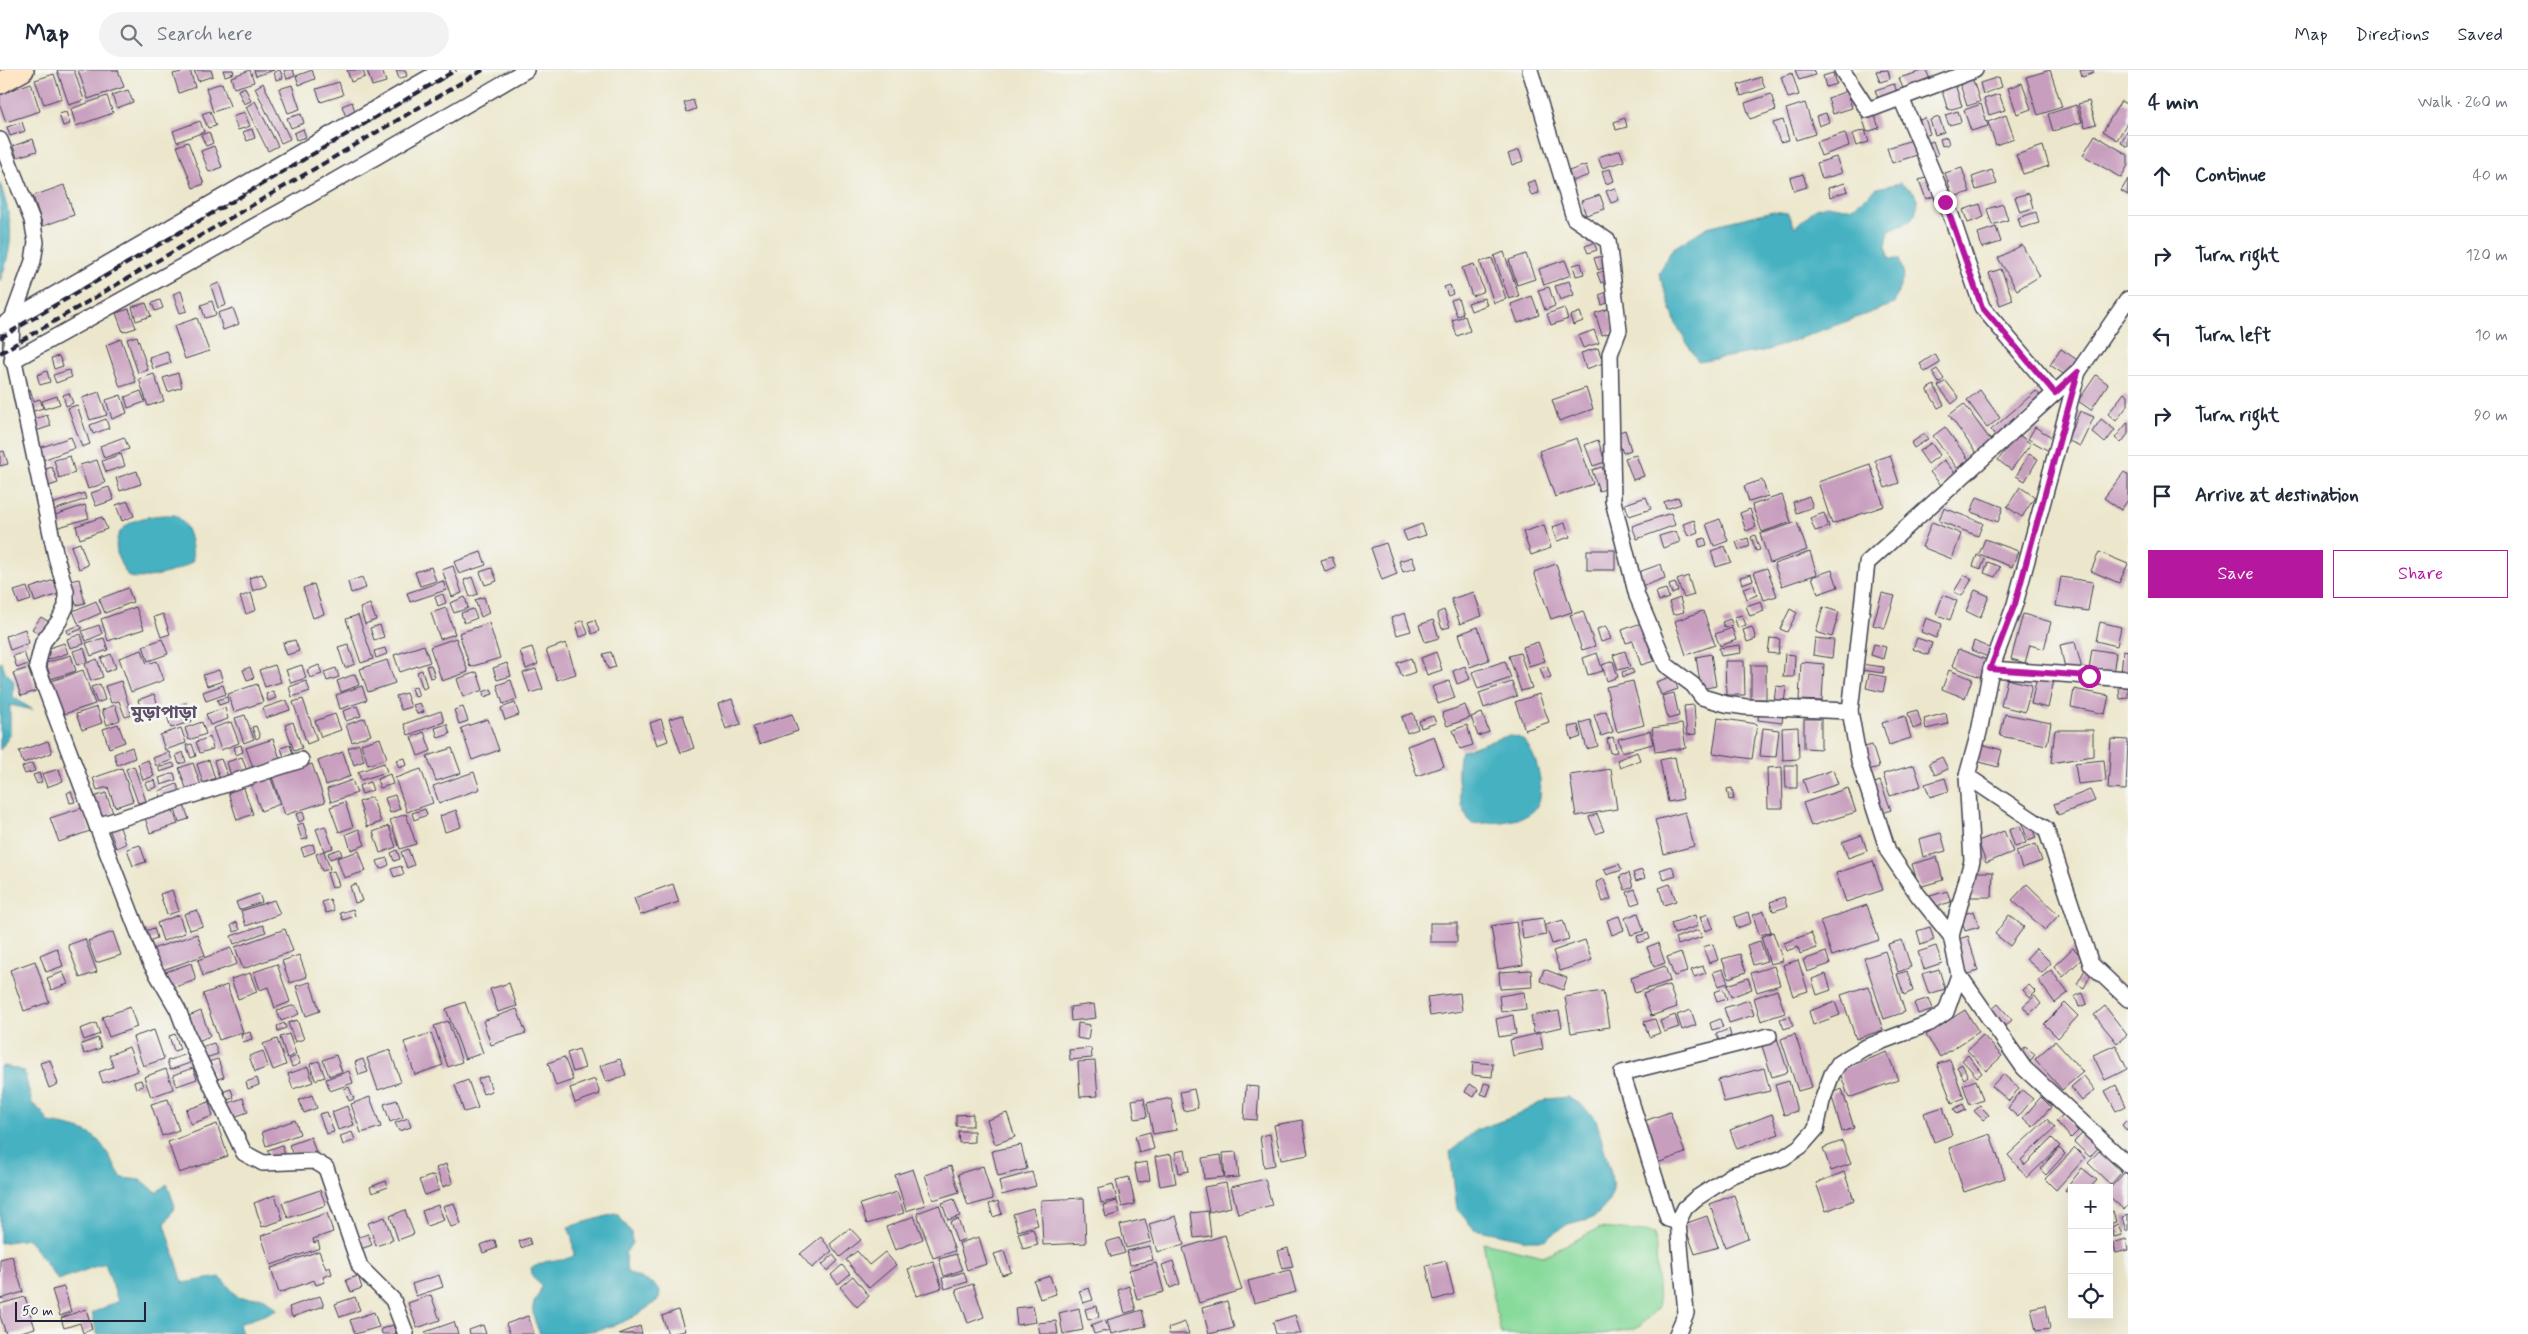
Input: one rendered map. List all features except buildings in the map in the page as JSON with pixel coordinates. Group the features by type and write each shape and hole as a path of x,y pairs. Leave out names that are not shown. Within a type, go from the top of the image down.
{"main road":[{"path":"0,83 23,70"}],"street":[{"path":"6,322 442,70"},
{"path":"12,361 291,206 526,70"},
{"path":"1530,70 1574,218 1608,241 1619,330 1610,354 1613,501 1637,596 1666,665 1693,684 1702,696 1726,704 1746,707 1850,711"},
{"path":"1842,70 1868,110 1975,70"},
{"path":"1901,98 1952,218 1982,307 2055,393"},
{"path":"0,140 32,220 36,242 33,261 6,322 12,361 56,557 66,591 66,606 59,621 43,642 37,666 96,826 149,960 178,1010 187,1034 244,1153 263,1163 314,1161 326,1168 360,1267 393,1300 406,1334"},
{"path":"1951,936 1918,895 1888,851 1859,760 1850,711 1867,563 2078,372 2128,299"},
{"path":"2078,372 2015,604 1990,669 1979,732 1967,776 1972,861 1951,936 1959,975 2024,1068 2128,1165"},
{"path":"1990,669 2128,679"},
{"path":"96,826 301,760"},
{"path":"1967,776 2046,829 2091,964 2128,999"},
{"path":"1678,1334 1686,1313 1678,1222 1685,1208 1695,1199 1732,1175 1783,1158 1801,1146 1816,1129 1822,1100 1832,1074 1839,1063 1864,1048 1930,1023 1946,1012 1959,975"},
{"path":"1678,1222 1668,1219 1622,1073 1769,1036"}],"green space":[{"path":"1600,1228 1655,1233 1659,1307 1638,1328 1602,1334 1501,1334 1483,1242 1543,1256"}],"water":[{"path":"0,183 10,221 10,243 0,281"},
{"path":"1900,183 1914,192 1918,202 1915,214 1910,221 1889,230 1886,246 1890,259 1899,259 1904,274 1894,304 1768,350 1698,362 1676,324 1659,274 1672,249 1707,227 1773,211 1788,213 1795,227 1816,208 1827,205 1845,208 1853,207 1877,188"},
{"path":"175,515 187,529 191,541 193,560 182,568 163,574 144,578 129,577 118,557 116,545 118,535 132,522 142,518"},
{"path":"2,662 5,671 14,681 13,697 33,710 10,705 10,735 0,750 0,663"},
{"path":"1507,736 1522,739 1534,756 1541,788 1537,806 1532,812 1519,819 1472,824 1464,810 1459,789 1458,768 1461,751"},
{"path":"5,1066 24,1071 32,1103 42,1112 49,1123 78,1129 95,1138 101,1144 122,1178 140,1180 157,1192 167,1184 175,1206 165,1224 183,1283 220,1277 239,1298 263,1297 278,1310 239,1324 242,1334 97,1334 92,1313 118,1301 105,1263 58,1280 28,1239 0,1243 0,1067"},
{"path":"1568,1097 1582,1105 1596,1119 1611,1174 1613,1190 1608,1203 1595,1217 1568,1224 1544,1240 1528,1240 1474,1229 1457,1209 1450,1152 1476,1130 1515,1116 1547,1099"},
{"path":"614,1214 618,1215 631,1232 632,1243 625,1254 627,1272 653,1284 660,1290 659,1299 645,1310 617,1324 574,1333 540,1334 534,1319 533,1307 541,1285 533,1278 531,1268 547,1261 563,1260 574,1256 572,1237 568,1227"}],"railway":[{"path":"0,338 456,70"},
{"path":"0,353 483,70"}],"district":[{"name":"মুড়াপাড়া","path":"164,713"}],"route":[{"path":"1945,202 1982,307 2055,393 2078,372 2015,604 1990,669 2089,676"}]}
